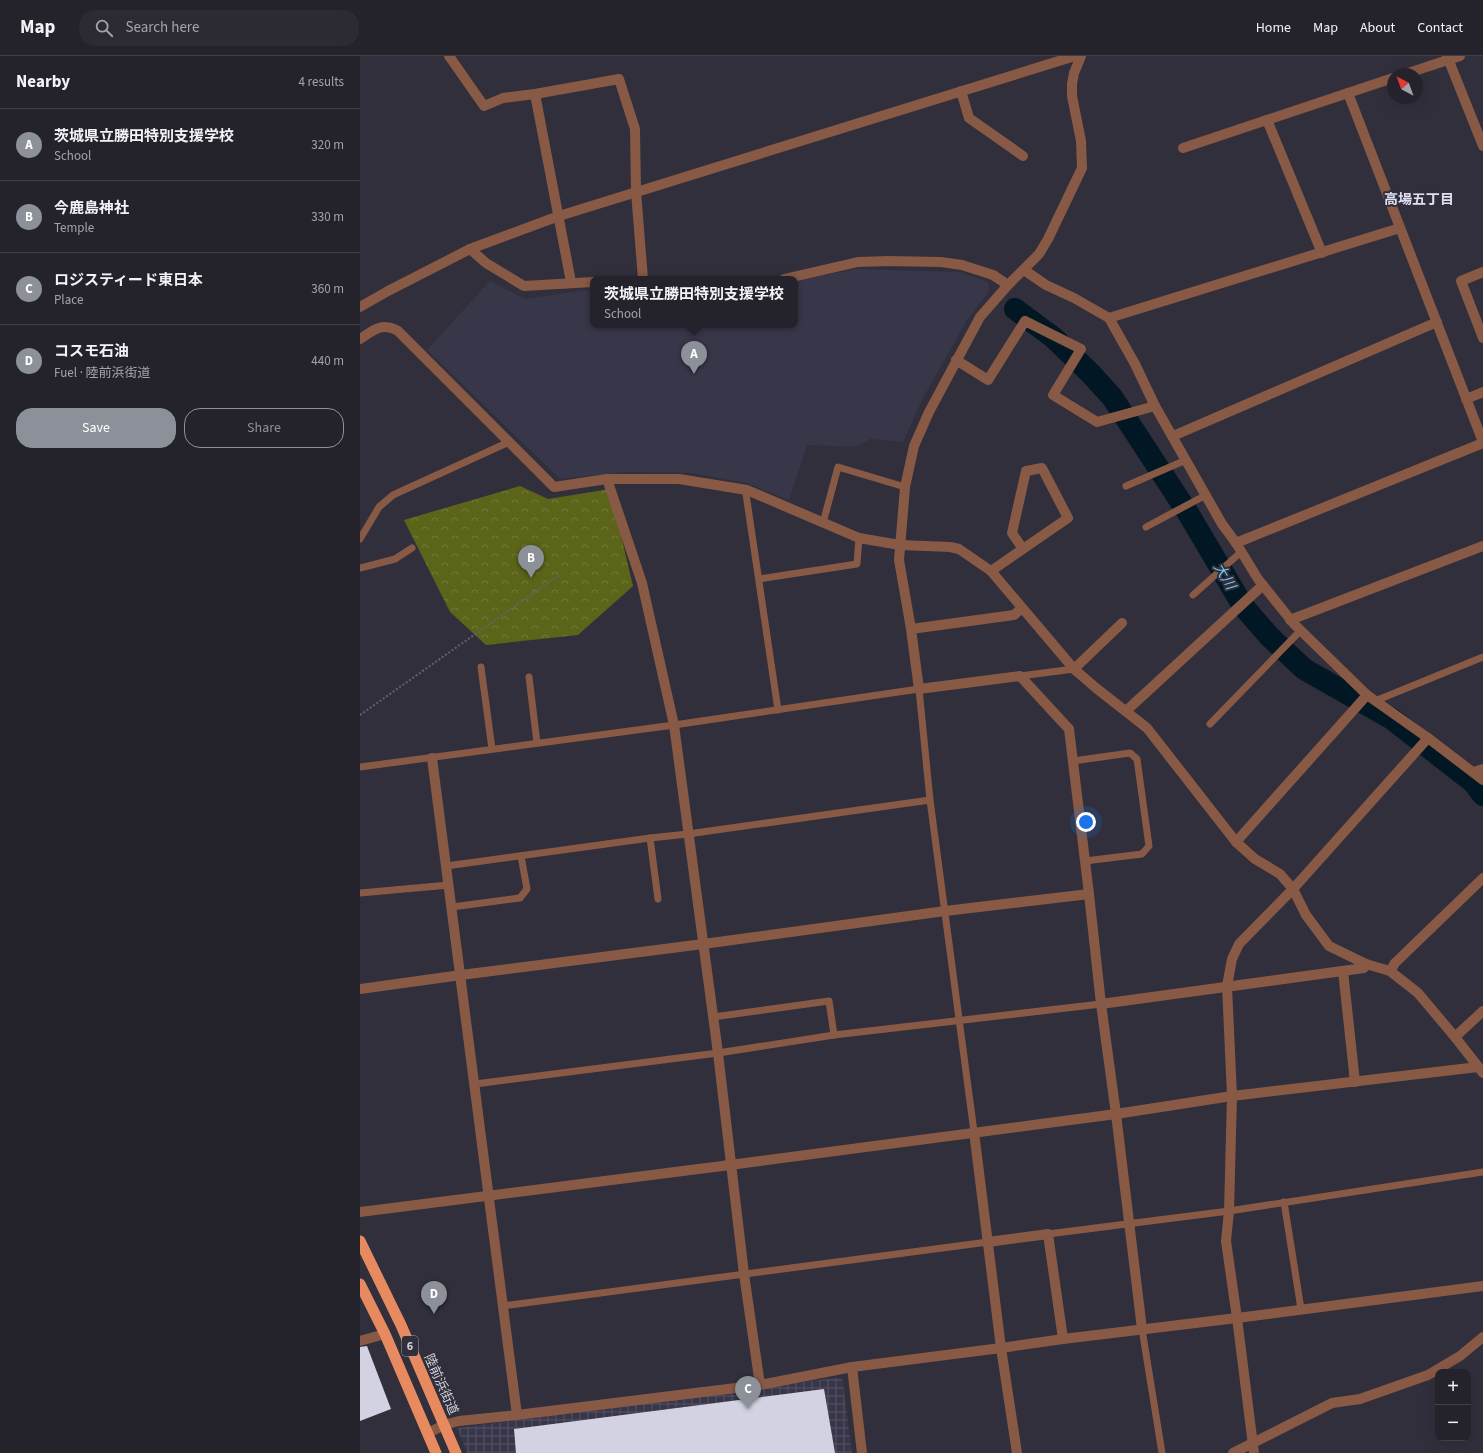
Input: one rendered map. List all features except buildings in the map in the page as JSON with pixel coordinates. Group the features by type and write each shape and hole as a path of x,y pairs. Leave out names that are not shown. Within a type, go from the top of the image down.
{"highway":[{"name":"陸前浜街道","path":"360,1241 401,1325 456,1453"},
{"name":"6","path":"360,1284 384,1334 436,1453"}],"street":[{"path":"449,56 484,106 503,98 535,94 619,79 635,129 636,192 643,276"},
{"path":"360,307 470,249 559,216 1075,56"},
{"path":"1081,56 1074,73 1072,96 1081,141 1082,168 1039,254 1008,285 980,317 929,412 914,446 905,486 899,560 911,629 918,689 1020,676 1069,729 1101,1004 1142,1329"},
{"path":"1421,68 1448,58 1460,56"},
{"path":"1448,58 1483,146"},
{"path":"1183,148 1387,80"},
{"path":"961,91 969,118 1023,156"},
{"path":"1239,547 1483,442 1348,93"},
{"path":"535,94 571,282"},
{"path":"1267,120 1322,253"},
{"path":"1109,318 1400,228"},
{"path":"470,249 486,263 524,286 590,282"},
{"path":"797,276 858,262 941,262 962,265 993,275 1008,285"},
{"path":"1024,270 1046,285 1109,318 1135,364 1155,406 1222,524 1239,547 1263,585 1290,620 1371,698 1428,738 1479,770 1483,780"},
{"path":"1483,272 1461,281 1483,338"},
{"path":"956,360 988,380 1025,321 1081,349 1053,395 1097,422 1155,406"},
{"path":"1173,436 1437,322"},
{"path":"360,339 381,326 390,326 398,331 554,487 607,479 679,479 747,490 859,538 900,545 950,547 959,549 991,571 1074,669 1147,728 1236,842 1255,859 1280,874 1293,889 1306,915 1329,946 1366,964 1390,971 1418,993 1481,1070"},
{"path":"1466,399 1483,392"},
{"path":"991,571 1068,518 1042,468 1026,471 1020,494 1012,533 1023,548"},
{"path":"607,479 642,583 674,725 718,1053 744,1274 760,1384"},
{"path":"1290,620 1483,546"},
{"path":"1126,711 1263,585"},
{"path":"911,629 1014,615 1022,608"},
{"path":"1074,669 1122,623"},
{"path":"1236,842 1371,698"},
{"path":"1253,1448 1226,1241 1229,1211 1232,1096 1227,986 1232,959 1240,944 1293,889 1428,738"},
{"path":"432,758 517,1415"},
{"path":"1390,971 1395,963 1483,878"},
{"path":"360,989 461,974 703,944 945,911 1089,894"},
{"path":"1101,1004 1364,968 1366,964"},
{"path":"1343,971 1355,1082"},
{"path":"1455,1037 1483,1011"},
{"path":"360,1212 1116,1114 1232,1096 1481,1070"},
{"path":"974,1132 1001,1348 1017,1453"},
{"path":"988,1242 1048,1234 1063,1339"},
{"path":"428,1433 444,1425 459,1421 760,1384 852,1368 1063,1339 1483,1286"},
{"path":"360,1341 384,1334"},
{"path":"1233,1453 1253,1448 1332,1403 1360,1399 1428,1375 1460,1356 1483,1337"},
{"path":"852,1368 862,1453"}],"lane":[{"path":"360,539 379,507 393,495 509,442"},
{"path":"1126,486 1186,460"},
{"path":"823,523 838,467 905,486"},
{"path":"747,490 746,494 778,710"},
{"path":"1146,527 1206,495"},
{"path":"759,579 857,564 859,538"},
{"path":"1193,595 1239,547"},
{"path":"360,568 394,559 412,548"},
{"path":"1210,724 1300,631"},
{"path":"1371,698 1483,657"},
{"path":"481,666 492,748"},
{"path":"1020,676 1074,669"},
{"path":"529,677 537,743"},
{"path":"360,767 432,758 492,748 674,725 918,689 930,800 974,1132"},
{"path":"1073,761 1130,753 1137,759 1149,846 1142,854 1085,861"},
{"path":"446,866 930,800"},
{"path":"650,838 658,899"},
{"path":"452,907 520,898 527,889 520,856"},
{"path":"360,894 449,885"},
{"path":"713,1017 829,1002 834,1035"},
{"path":"475,1084 718,1053 834,1035 1101,1004"},
{"path":"1048,1234 1229,1211 1483,1172"},
{"path":"1284,1202 1301,1309"},
{"path":"502,1306 988,1242"},
{"path":"1142,1329 1162,1453"}],"path":[{"path":"360,715 558,576"}],"shaded area":[{"path":"856,269 959,272 988,282 989,291 967,320 923,398 903,442 870,439 856,447 807,445 789,500 746,483 691,473 625,472 560,479 427,350 490,281 525,299 590,289 590,328 798,328 798,280"},
{"path":"842,1377 852,1453 467,1453 457,1428"}],"green space":[{"path":"520,486 548,499 610,489 633,586 578,635 486,645 450,612 404,520"}],"waterway":[{"name":"大川","path":"1015,309 1054,338 1112,397 1188,513 1243,606 1269,636 1304,669 1392,719 1473,782 1483,795"}],"place":[{"name":"茨城県立勝田特別支援学校","path":"694,374"},
{"name":"今鹿島神社","path":"531,578"},
{"name":"コスモ石油","path":"434,1314"},
{"name":"ロジスティード東日本","path":"748,1409"}],"district":[{"name":"高場五丁目","path":"1419,199"}]}
